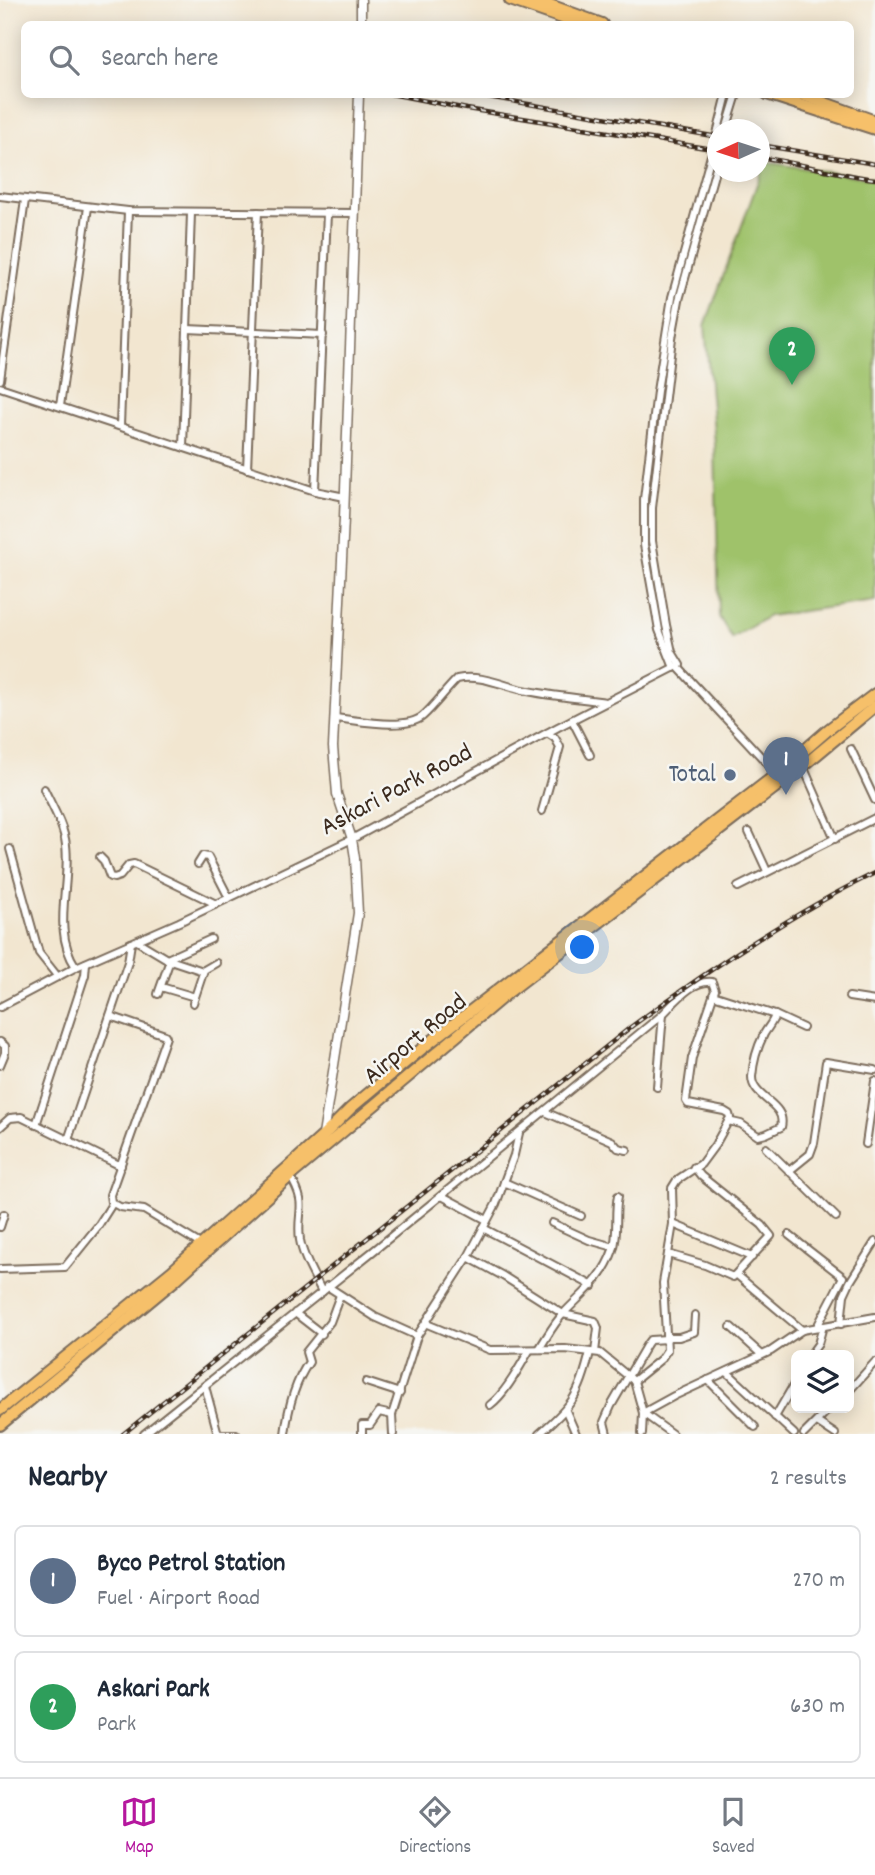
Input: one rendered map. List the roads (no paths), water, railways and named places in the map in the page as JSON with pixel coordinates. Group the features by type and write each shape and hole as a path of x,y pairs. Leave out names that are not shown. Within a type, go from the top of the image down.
{"main road":[{"path":"510,0 570,21"},
{"path":"536,0 594,21"},
{"path":"779,98 875,129"},
{"path":"811,98 875,121"},
{"name":"Airport Road","path":"0,1410 171,1272 351,1108 444,1031 777,774 875,694"},
{"name":"Airport Road","path":"0,1425 174,1281 290,1176 510,990 803,766 875,706"}],"street":[{"path":"361,0 361,21"},
{"path":"322,1150 358,913 352,839 337,794 333,747 359,98"},
{"path":"721,119 726,98"},
{"path":"729,119 736,98"},
{"path":"707,171 670,310 657,391 644,499 643,530 659,630 677,667 777,774"},
{"path":"677,667 666,625 652,541 652,508 672,338 712,182"},
{"path":"0,196 128,211 355,214"},
{"path":"0,380 25,200"},
{"path":"60,406 88,207"},
{"path":"120,426 128,211"},
{"path":"247,469 258,212"},
{"path":"183,447 191,213"},
{"path":"315,491 327,213"},
{"path":"187,329 323,335"},
{"path":"0,387 315,491 345,497"},
{"name":"Askari Park Road","path":"0,1007 86,963 352,839 547,733 677,667"},
{"path":"335,718 409,723 421,718 457,679 465,678 481,678 523,690 606,702"},
{"path":"572,720 590,755"},
{"path":"542,811 560,747 555,738 547,733"},
{"path":"851,749 875,800"},
{"path":"803,766 835,839"},
{"path":"44,789 66,841 67,870 63,911 69,951 76,968"},
{"path":"738,887 875,818"},
{"path":"748,832 767,871"},
{"path":"10,849 39,953 45,964 58,977"},
{"path":"198,864 203,856 208,858 229,898"},
{"path":"100,857 110,877 120,876 129,865 134,864 216,904"},
{"path":"211,939 169,959 159,991 194,1000 203,971 216,963"},
{"path":"68,1140 134,942 169,959 203,971"},
{"path":"36,1125 85,975 86,963"},
{"path":"144,1434 442,1196 663,1014 687,991 705,981 712,982 715,990 692,1058 686,1101 724,1111 729,1114 728,1121 701,1164 677,1180 672,1188 673,1224 663,1283 667,1350 662,1359 631,1379"},
{"path":"713,995 775,1015 803,1028"},
{"path":"849,997 875,1001"},
{"path":"657,1087 663,1014"},
{"path":"728,1121 741,1124 758,1136 766,1135 780,1127 780,1111 752,1079 758,1048 775,1015"},
{"path":"0,1269 65,1266 98,1226 112,1204 110,1195 166,1037 110,1016"},
{"path":"0,1042 5,1046 0,1065"},
{"path":"789,1171 810,1154 814,1143 826,1062 875,1070"},
{"path":"866,1144 875,1081"},
{"path":"545,1111 627,1150"},
{"path":"0,1127 14,1116 21,1117 121,1166"},
{"path":"393,1434 392,1415 417,1336 468,1257 483,1228 504,1182 519,1133"},
{"path":"766,1148 836,1217"},
{"path":"668,1254 705,1265 733,1278 771,1236 694,1167"},
{"path":"290,1176 300,1193 302,1251 324,1289 417,1336"},
{"path":"504,1182 581,1216"},
{"path":"442,1196 487,1220"},
{"path":"539,1349 563,1314 593,1286 614,1247 618,1196"},
{"path":"112,1204 144,1210 202,1245"},
{"path":"0,1227 4,1214"},
{"path":"552,1223 589,1240 614,1247"},
{"path":"673,1224 752,1257"},
{"path":"483,1228 593,1286"},
{"path":"789,1235 842,1277 820,1327 818,1344 814,1350"},
{"path":"841,1324 844,1295 875,1242"},
{"path":"468,1257 563,1314 598,1324 593,1352 573,1403 539,1434"},
{"path":"737,1275 802,1329"},
{"path":"285,1434 295,1392 309,1362 306,1352 333,1316 340,1295"},
{"path":"295,1313 322,1334"},
{"path":"607,1434 604,1422 611,1406 631,1379 649,1341 694,1332 695,1315"},
{"path":"643,1413 762,1355 802,1329 875,1317"},
{"path":"427,1324 490,1350 539,1349 600,1353 631,1379 643,1413 642,1434"},
{"path":"732,1327 762,1355"},
{"path":"490,1405 501,1397 529,1351"},
{"path":"854,1385 875,1362"},
{"path":"727,1372 794,1434"},
{"path":"708,1380 755,1427"},
{"path":"366,1382 400,1393"},
{"path":"205,1386 217,1434 236,1434"},
{"path":"775,1417 791,1390"},
{"path":"566,1411 576,1434"},
{"path":"362,1434 362,1425 370,1425 379,1412 392,1415"},
{"path":"643,1413 672,1434"},
{"path":"804,1434 825,1413"},
{"path":"817,1422 835,1434"}],"railway":[{"path":"411,98 707,148"},
{"path":"494,98 707,135"},
{"path":"770,147 875,164"},
{"path":"770,159 875,179"},
{"path":"123,1434 632,1026 750,944 875,873"}],"place":[{"name":"Askari Park","path":"792,385"},
{"name":"Total","path":"730,775"},
{"name":"Byco Petrol Station","path":"786,795"}]}
